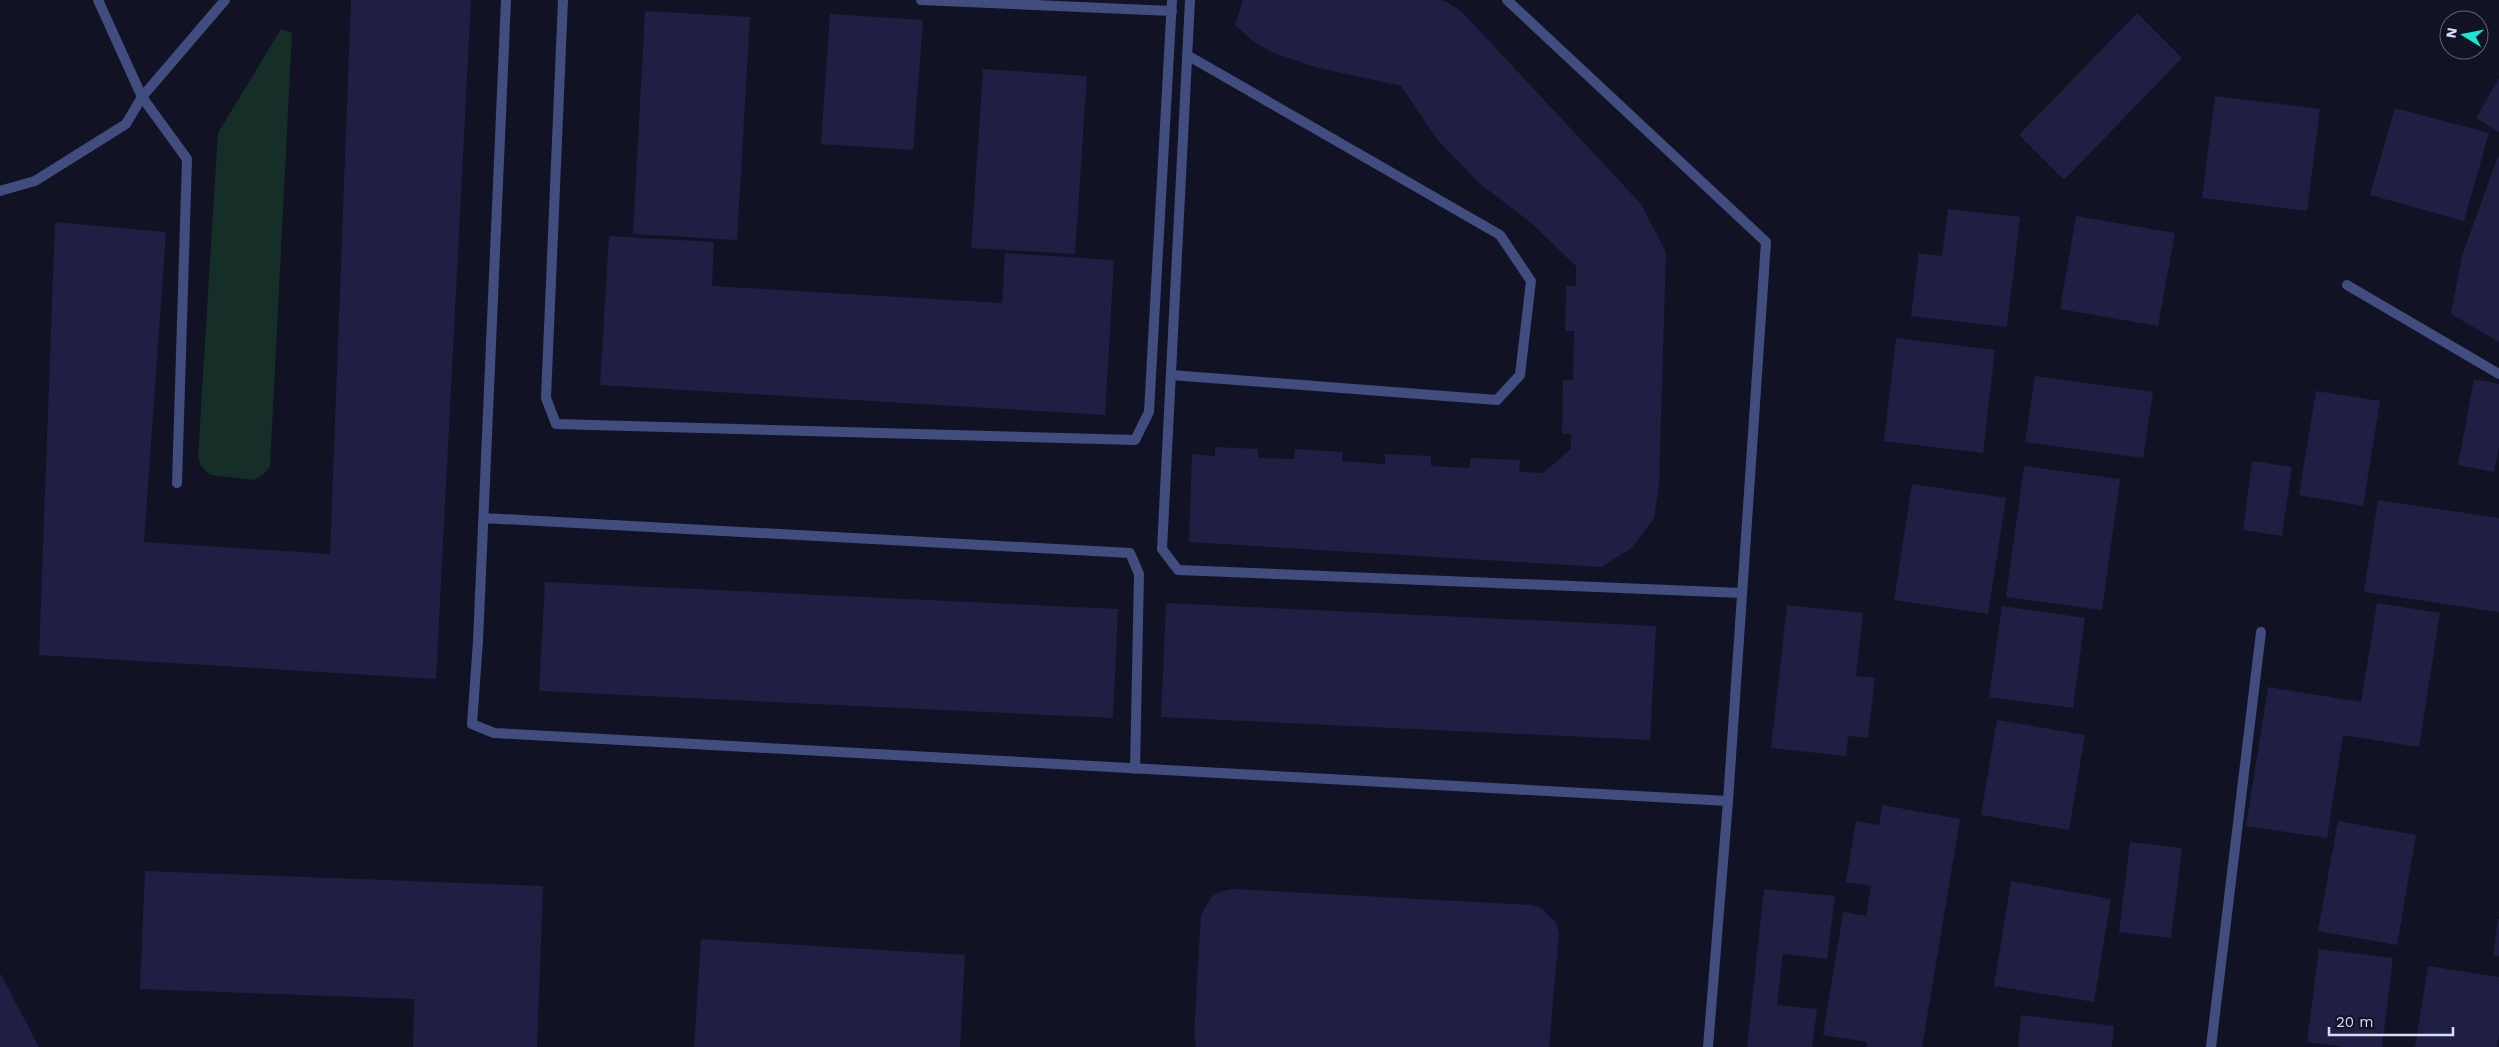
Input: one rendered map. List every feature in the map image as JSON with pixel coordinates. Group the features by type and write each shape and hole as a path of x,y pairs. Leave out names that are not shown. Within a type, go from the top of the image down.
{"street":[{"path":"98,0 142,97 186,159 177,483"},
{"path":"0,191 35,181 126,124 142,97 225,0"},
{"path":"506,0 484,518 472,724 494,733 1728,801"},
{"path":"563,0 546,398 556,424 1135,440 1149,412 1172,0"},
{"path":"921,0 1172,11"},
{"path":"1190,0 1162,549 1178,570 1742,593"},
{"path":"1507,0 1766,242 1728,801 1708,1047"},
{"path":"1171,375 1498,400 1520,376 1531,281 1500,235 1187,55"},
{"path":"2348,285 2499,374"},
{"path":"484,518 1130,553 1139,574 1135,769"},
{"path":"2211,1047 2261,632"}],"green space":[{"path":"281,29 292,33 270,467 263,475 253,480 210,475 201,466 198,456 218,133"}],"building":[{"path":"351,0 471,0 436,679 39,655 55,222 166,232 144,542 330,554"},
{"path":"1243,0 1441,0 1447,2 1463,13 1641,204 1666,252 1659,484 1654,518 1632,548 1601,567 1189,542 1192,454 1215,456 1215,447 1258,449 1258,458 1294,459 1295,449 1343,452 1342,461 1385,464 1385,454 1431,456 1431,466 1470,468 1470,458 1520,460 1519,472 1545,473 1571,449 1571,434 1562,434 1563,380 1573,380 1574,331 1565,331 1566,286 1576,286 1576,266 1529,221 1479,183 1437,139 1401,86 1315,67 1274,53 1254,42 1235,25"},
{"path":"645,11 750,17 737,240 633,234"},
{"path":"2137,13 2182,58 2064,180 2019,135"},
{"path":"830,14 923,20 913,150 821,144"},
{"path":"983,69 1087,76 1075,254 971,248"},
{"path":"2499,78 2499,132 2476,118"},
{"path":"2215,96 2320,109 2307,211 2202,198"},
{"path":"2395,108 2489,133 2464,221 2370,195"},
{"path":"2498,156 2499,342 2451,314 2462,256"},
{"path":"1948,209 2020,217 2007,327 1911,316 1919,253 1942,256"},
{"path":"2076,216 2175,233 2158,326 2060,309"},
{"path":"609,236 714,242 712,286 1002,303 1005,253 1114,260 1105,415 600,385"},
{"path":"1896,338 1995,350 1983,453 1884,441"},
{"path":"2035,376 2153,392 2143,458 2025,442"},
{"path":"2474,379 2499,384 2499,448 2494,472 2458,465"},
{"path":"2316,391 2380,401 2363,506 2299,495"},
{"path":"2252,461 2292,467 2282,536 2243,530"},
{"path":"2024,466 2120,479 2102,610 2006,597"},
{"path":"1912,484 2006,498 1988,614 1894,600"},
{"path":"2378,500 2499,518 2499,612 2364,592"},
{"path":"545,582 1118,609 1113,718 539,691"},
{"path":"1166,603 1656,626 1650,740 1161,717"},
{"path":"2377,603 2440,613 2419,747 2343,735 2327,838 2246,826 2268,687 2361,702"},
{"path":"1787,605 1863,613 1856,676 1875,678 1868,738 1848,736 1846,756 1771,748"},
{"path":"2002,606 2085,618 2073,708 1989,697"},
{"path":"1997,720 2085,735 2069,830 1981,815"},
{"path":"1882,805 1960,819 1922,1047 1867,1047 1867,1042 1823,1035 1843,912 1866,916 1871,886 1846,882 1856,821 1879,825"},
{"path":"2338,821 2416,835 2397,945 2318,931"},
{"path":"2130,842 2182,848 2171,938 2119,932"},
{"path":"145,871 543,886 537,1047 413,1047 414,999 140,989"},
{"path":"2011,881 2111,899 2094,1002 1994,986"},
{"path":"1233,889 1531,905 1541,908 1556,923 1559,933 1549,1047 1196,1047 1194,1034 1201,915 1212,896"},
{"path":"1764,889 1835,896 1827,959 1783,954 1777,1005 1817,1009 1812,1047 1747,1047"},
{"path":"2499,919 2499,956 2493,955"},
{"path":"701,939 965,955 960,1047 694,1047"},
{"path":"2319,949 2393,958 2382,1047 2345,1047 2307,1042"},
{"path":"2428,966 2499,977 2499,1033 2497,1047 2415,1047"},
{"path":"0,973 39,1047 0,1047"},
{"path":"2021,1015 2114,1026 2112,1047 2018,1047"}]}
